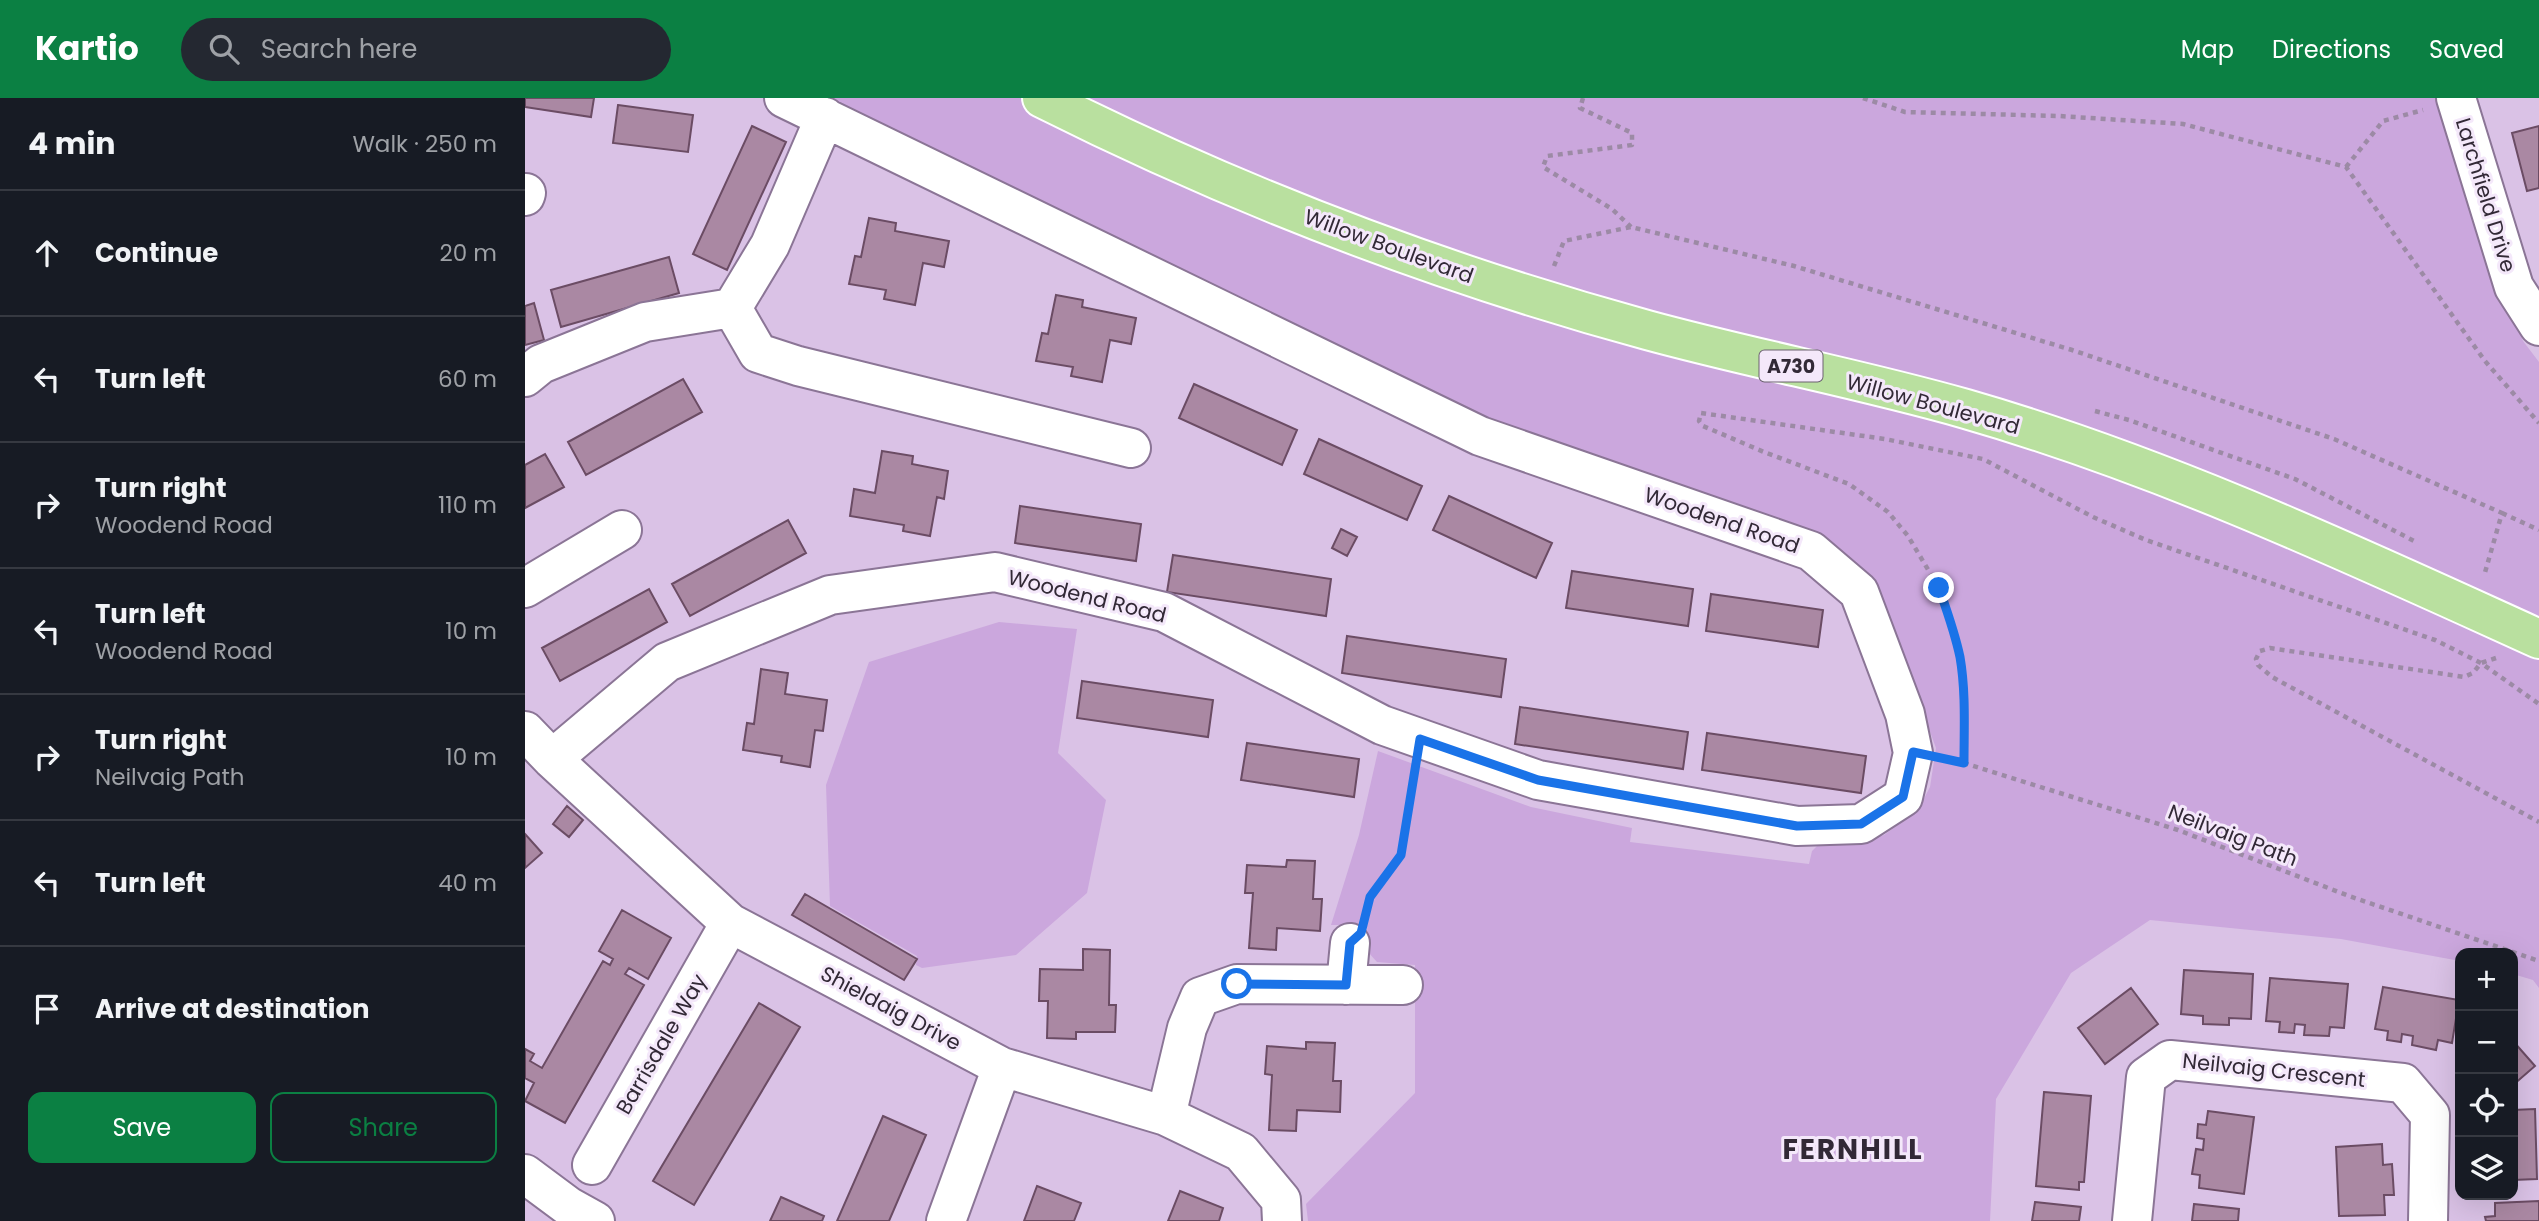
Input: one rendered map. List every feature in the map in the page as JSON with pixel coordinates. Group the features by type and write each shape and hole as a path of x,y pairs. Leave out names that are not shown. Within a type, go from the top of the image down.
{"main road":[{"name":"Willow Boulevard","path":"1042,98 1116,135 1314,221 1509,289 1648,330 1967,409 2113,458 2319,540 2539,639"}],"street":[{"name":"Woodend Road","path":"552,759 667,662 830,595 995,572 1164,612 1382,725 1538,780 1797,826 1861,824 1903,797 1913,752 1905,714 1859,592 1811,551 1480,436 784,98"},
{"name":"Larchfield Drive","path":"2456,99 2514,287 2539,326"},
{"path":"525,377 541,364 645,322 732,308 770,245 825,117"},
{"path":"732,308 758,353 798,366 1131,448"},
{"path":"525,587 622,530"},
{"name":"Shieldaig Drive","path":"525,731 730,923 1002,1067 1166,1116 1241,1152 1281,1200 1282,1221"},
{"name":"Barrisdale Way","path":"592,1165 730,923"},
{"path":"1346,985 1350,943"},
{"path":"1166,1116 1188,1028 1201,997 1237,984 1403,985"},
{"name":"Neilvaig Crescent","path":"2132,1221 2146,1077 2170,1060 2403,1083 2430,1115 2428,1221"},
{"path":"946,1221 1002,1067"},
{"path":"525,1174 568,1206 595,1221"}],"path":[{"path":"1583,98 1580,108 1632,133 1632,145 1547,156 1543,167 1612,209 1631,227"},
{"path":"1863,98 1905,112 2059,116 2183,124 2346,167 2485,361 2539,423"},
{"path":"2346,167 2383,121 2456,99"},
{"path":"1554,267 1564,241 1631,227 1794,266 2072,350 2334,439 2539,530"},
{"path":"1964,763 1963,689 1960,658 1952,625 1939,588 1908,536 1888,512 1849,484 1703,426 1699,421 1701,413 1885,439 1983,459 2093,517 2146,540 2435,640 2481,663 2539,704"},
{"path":"2484,577 2502,513"},
{"path":"2504,656 2481,663 2473,673 2464,677 2270,648 2260,651 2256,659 2258,665 2271,677 2539,822"},
{"path":"1350,943 1361,933 1370,897 1401,855 1420,739"},
{"name":"Neilvaig Path","path":"1913,752 1964,763 2178,830 2349,896 2539,961"}],"shaded area":[{"path":"809,98 2443,98 2484,245 2523,341 2539,362 2539,988 2533,980 2518,976 2518,948 2455,948 2455,960 2341,939 2150,920 2071,973 1996,1099 1990,1221 1308,1221 1306,1204 1415,1093 1415,965 1377,962 1368,952 1367,925 1331,925 1359,835 1378,751 1531,807 1632,828 1630,842 1809,864 1812,851 1819,844 1856,842 1884,835 1918,810 1930,787 1936,748 1885,610 1825,544 1480,415"},
{"path":"999,622 1077,629 1058,753 1106,800 1087,893 1016,955 922,968 916,965 917,956 830,906 826,785 869,662"}],"building":[{"path":"525,98 594,98 591,117 525,107"},
{"path":"618,105 693,115 688,152 613,143"},
{"path":"752,126 786,142 727,270 693,254"},
{"path":"2539,126 2539,188 2527,191 2512,133"},
{"path":"869,218 896,223 895,231 949,241 944,267 923,263 915,305 884,299 886,290 849,284 855,256 861,257"},
{"path":"669,257 679,293 561,327 551,290"},
{"path":"1056,295 1083,300 1082,307 1136,318 1131,344 1110,340 1102,382 1071,376 1073,367 1036,361 1042,333 1048,334"},
{"path":"534,303 544,340 525,345 525,306"},
{"path":"683,379 702,412 586,475 568,442"},
{"path":"1194,384 1297,430 1282,465 1179,418"},
{"path":"1319,439 1422,486 1407,520 1304,474"},
{"path":"882,451 913,456 912,464 948,471 944,499 937,497 930,536 903,531 904,525 850,516 854,489 875,493"},
{"path":"545,454 564,487 525,508 525,465"},
{"path":"1449,496 1552,543 1536,578 1433,530"},
{"path":"1020,506 1141,524 1136,561 1015,543"},
{"path":"788,520 806,553 690,616 672,584"},
{"path":"1341,529 1357,537 1347,556 1332,548"},
{"path":"1173,555 1331,579 1326,616 1167,592"},
{"path":"1572,571 1693,589 1688,626 1566,608"},
{"path":"649,589 667,622 560,681 542,648"},
{"path":"1711,594 1823,610 1818,647 1706,631"},
{"path":"1347,636 1506,659 1501,697 1342,673"},
{"path":"761,669 788,673 785,694 827,700 823,731 815,730 810,767 781,762 782,756 743,750 747,723 754,724"},
{"path":"1082,681 1213,700 1208,737 1077,718"},
{"path":"1520,707 1688,732 1683,769 1515,744"},
{"path":"1707,733 1866,756 1861,793 1702,770"},
{"path":"1247,743 1359,759 1354,797 1241,780"},
{"path":"567,806 583,820 569,837 553,824"},
{"path":"525,834 542,853 525,868"},
{"path":"1287,860 1315,861 1313,899 1322,899 1320,931 1277,928 1276,950 1249,948 1253,893 1245,893 1247,865 1286,867"},
{"path":"805,894 917,959 904,980 792,915"},
{"path":"622,910 671,938 648,979 629,968 625,974 644,985 565,1123 525,1101 534,1083 525,1078 525,1049 534,1054 530,1061 542,1068 603,961 610,965 613,959 599,951"},
{"path":"1083,949 1110,950 1109,1005 1116,1005 1115,1032 1076,1032 1076,1039 1047,1038 1048,1001 1039,1001 1040,969 1083,970"},
{"path":"2184,970 2253,974 2251,1019 2229,1018 2229,1025 2203,1024 2203,1016 2181,1014"},
{"path":"2270,978 2348,984 2344,1028 2330,1027 2329,1036 2304,1035 2305,1025 2295,1024 2294,1033 2279,1032 2280,1022 2266,1021"},
{"path":"2383,987 2455,999 2452,1043 2438,1040 2436,1050 2412,1045 2413,1036 2402,1034 2401,1042 2387,1040 2388,1031 2375,1029"},
{"path":"2131,988 2158,1024 2105,1064 2078,1028"},
{"path":"759,1003 800,1027 694,1205 653,1181"},
{"path":"1306,1042 1335,1043 1333,1081 1341,1081 1340,1112 1297,1110 1296,1131 1269,1130 1272,1075 1265,1074 1267,1046 1306,1049"},
{"path":"2518,1047 2535,1066 2518,1081"},
{"path":"2044,1092 2091,1096 2084,1182 2079,1182 2079,1190 2036,1186"},
{"path":"2535,1109 2537,1179 2518,1180 2518,1110"},
{"path":"2208,1111 2254,1117 2244,1194 2199,1188 2200,1175 2192,1174 2196,1149 2203,1150 2204,1139 2197,1138 2198,1124 2206,1125"},
{"path":"883,1116 926,1135 889,1221 837,1221"},
{"path":"2382,1144 2383,1165 2392,1164 2394,1195 2384,1195 2385,1215 2339,1216 2336,1147"},
{"path":"1037,1186 1081,1203 1074,1221 1024,1221"},
{"path":"1180,1191 1223,1208 1219,1221 1168,1221"},
{"path":"781,1197 824,1216 822,1221 770,1221"},
{"path":"2539,1201 2539,1221 2486,1221 2485,1217 2495,1216 2495,1203"},
{"path":"2035,1202 2081,1207 2079,1221 2032,1221"},
{"path":"2194,1204 2239,1209 2238,1221 2192,1221"}],"district":[{"name":"FERNHILL","path":"1853,1149"}],"route":[{"path":"1237,984 1346,985 1350,943 1361,933 1370,897 1401,855 1420,739 1538,780 1797,826 1861,824 1903,797 1913,752 1964,763 1960,658 1939,588"}]}
